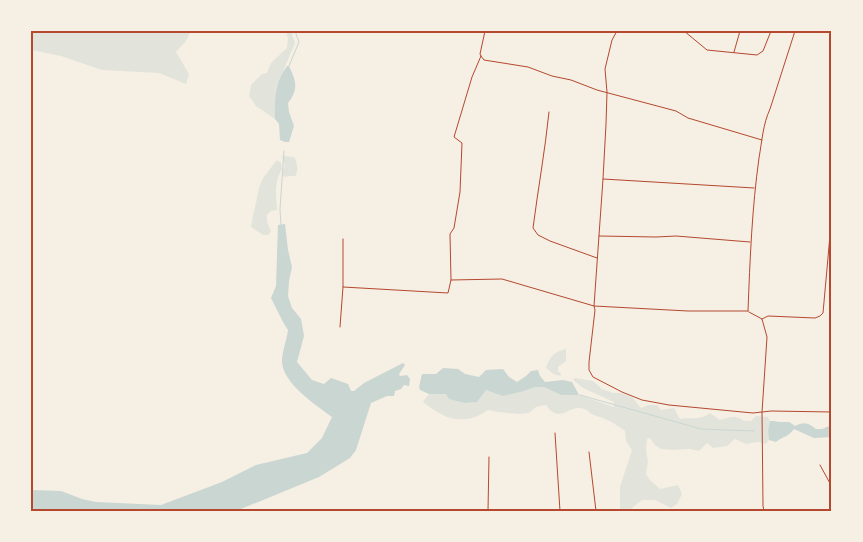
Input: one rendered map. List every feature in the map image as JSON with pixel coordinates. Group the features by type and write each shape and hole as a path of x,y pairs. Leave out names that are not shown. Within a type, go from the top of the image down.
{"street":[{"path":"343,286 448,293 450,280 450,234 454,228 460,192 462,142 454,137 480,55 485,31"},
{"path":"617,31 612,40 605,69 607,92 603,179 595,310 589,370 593,377 622,392 642,400 669,405 753,413 771,411 832,412"},
{"path":"684,31 707,50 757,55 763,51 771,31"},
{"path":"734,52 740,31"},
{"path":"748,312 755,188 762,140 767,116 795,31"},
{"path":"480,55 484,60 528,67 552,76 676,111 688,118 762,140"},
{"path":"549,112 533,228 538,235 550,242 598,258"},
{"path":"603,179 755,188"},
{"path":"762,319 768,316 815,318 823,313 832,213"},
{"path":"599,236 656,238 676,236 751,242"},
{"path":"340,327 343,286 343,240"},
{"path":"450,280 502,279 594,306 688,312 748,312 762,319 767,337 762,412 764,511"},
{"path":"554,433 560,511"},
{"path":"588,452 596,511"},
{"path":"488,511 489,457"},
{"path":"820,464 832,488"}],"shaded area":[{"path":"31,31 191,31 186,41 176,52 189,74 186,84 159,73 102,70 61,56 31,50"},
{"path":"286,31 291,31 295,43 276,88 275,119 256,106 249,96 251,85 262,74 267,73 271,63 287,48 288,39"},
{"path":"287,66 289,66 295,81 295,89 288,103 294,126 289,142 285,142 280,140 279,124 275,119 275,104 277,85"},
{"path":"282,157 295,158 297,170 295,176 284,177 282,173 285,165"},
{"path":"277,160 281,163 282,169 277,184 277,210 271,211 267,215 267,222 271,231 268,235 263,235 251,227 253,215 263,178"},
{"path":"285,224 292,267 288,296 292,308 301,319 304,336 297,362 312,380 324,384 331,378 348,384 351,391 403,363 405,365 399,374 400,376 407,375 410,379 409,386 404,385 401,389 395,391 394,396 387,396 371,403 356,450 350,458 319,477 236,511 31,511 31,490 61,491 96,502 161,505 222,482 256,465 307,453 322,438 332,417 301,393 283,369 282,361 288,330 271,298 276,286 278,225"},
{"path":"566,349 566,361 558,367 558,371 562,375 555,374 546,368 553,355"},
{"path":"443,368 458,369 465,374 479,377 486,370 503,369 509,377 517,382 531,371 538,370 545,382 563,380 572,382 579,395 561,395 544,387 535,387 503,396 486,390 477,402 465,403 449,399 446,394 429,394 420,390 422,374 436,374"},
{"path":"575,378 593,381 602,389 632,397 641,408 648,405 657,405 661,410 674,408 680,419 699,418 710,413 720,420 735,417 744,421 751,421 756,416 768,417 770,421 769,440 766,444 758,442 746,444 735,439 727,446 713,448 707,443 699,451 661,449 650,438 647,439 648,461 646,474 660,489 678,485 682,494 677,504 671,508 655,500 642,500 631,511 620,511 620,487 632,450 626,441 625,431 611,422 578,408 556,414 546,405 536,407 529,413 518,414 488,410 470,418 454,419 438,413 423,402 429,394 447,394 465,403 476,402 486,390 524,391 535,387 544,387 561,395 579,395 614,407 614,402 583,388 573,380"},
{"path":"770,421 789,422 795,426 806,423 816,429 832,425 832,437 814,438 794,429 776,442 769,440"}],"waterway":[{"path":"289,66 299,42 295,31"},
{"path":"281,225 280,209 284,151"},
{"path":"580,395 701,429 754,431"}]}
